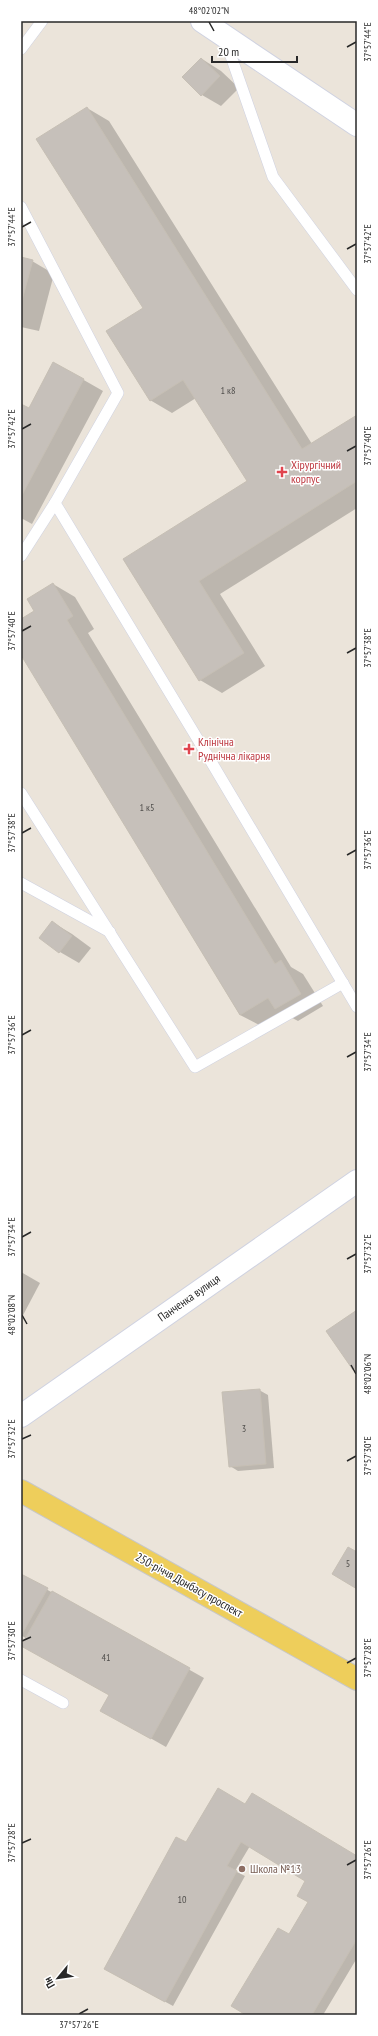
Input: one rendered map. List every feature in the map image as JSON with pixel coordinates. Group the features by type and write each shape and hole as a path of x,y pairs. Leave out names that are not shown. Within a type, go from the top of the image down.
{"main road":[{"name":"250-річчя Донбасу проспект","path":"21,1491 357,1679"}],"street":[{"path":"202,21 357,124"},
{"name":"Панченка вулиця","path":"21,1416 357,1181"}],"lane":[{"path":"21,49 42,21"},
{"path":"224,35 273,177 357,290"},
{"path":"21,207 118,393 54,503 21,556"},
{"path":"54,503 197,738 357,1007"},
{"path":"21,793 112,934 195,1067 342,983"},
{"path":"21,883 112,934"},
{"path":"21,1680 63,1703"}],"building":[{"path":"201,58 220,76 201,96 182,77"},
{"path":"87,107 302,449 357,415 357,481 199,581 244,653 199,681 123,559 247,481 183,380 150,401 106,331 143,308 36,139"},
{"path":"21,257 33,260 21,304"},
{"path":"53,362 84,379 21,497 21,404 29,408"},
{"path":"53,583 73,616 67,620 275,964 281,960 301,994 275,1009 268,998 240,1015 21,655 21,619 34,611 27,599"},
{"path":"52,921 72,936 59,953 39,938"},
{"path":"357,1310 357,1367 353,1370 326,1331"},
{"path":"260,1389 266,1464 229,1467 222,1392"},
{"path":"348,1547 357,1552 357,1589 332,1574"},
{"path":"21,1574 48,1588 21,1636"},
{"path":"52,1591 190,1668 151,1739 100,1711 109,1695 21,1646"},
{"path":"218,1788 245,1804 252,1793 357,1856 357,1939 312,2015 246,2015 231,2006 278,1928 289,1934 308,1902 297,1896 305,1881 241,1842 227,1866 237,1871 165,2002 104,1969 176,1837 186,1842"}],"place":[{"name":"Хірургічний корпус","path":"282,472"},
{"name":"Клінічна Руднічна лікарня","path":"189,749"},
{"name":"Школа №13","path":"242,1869"}]}
